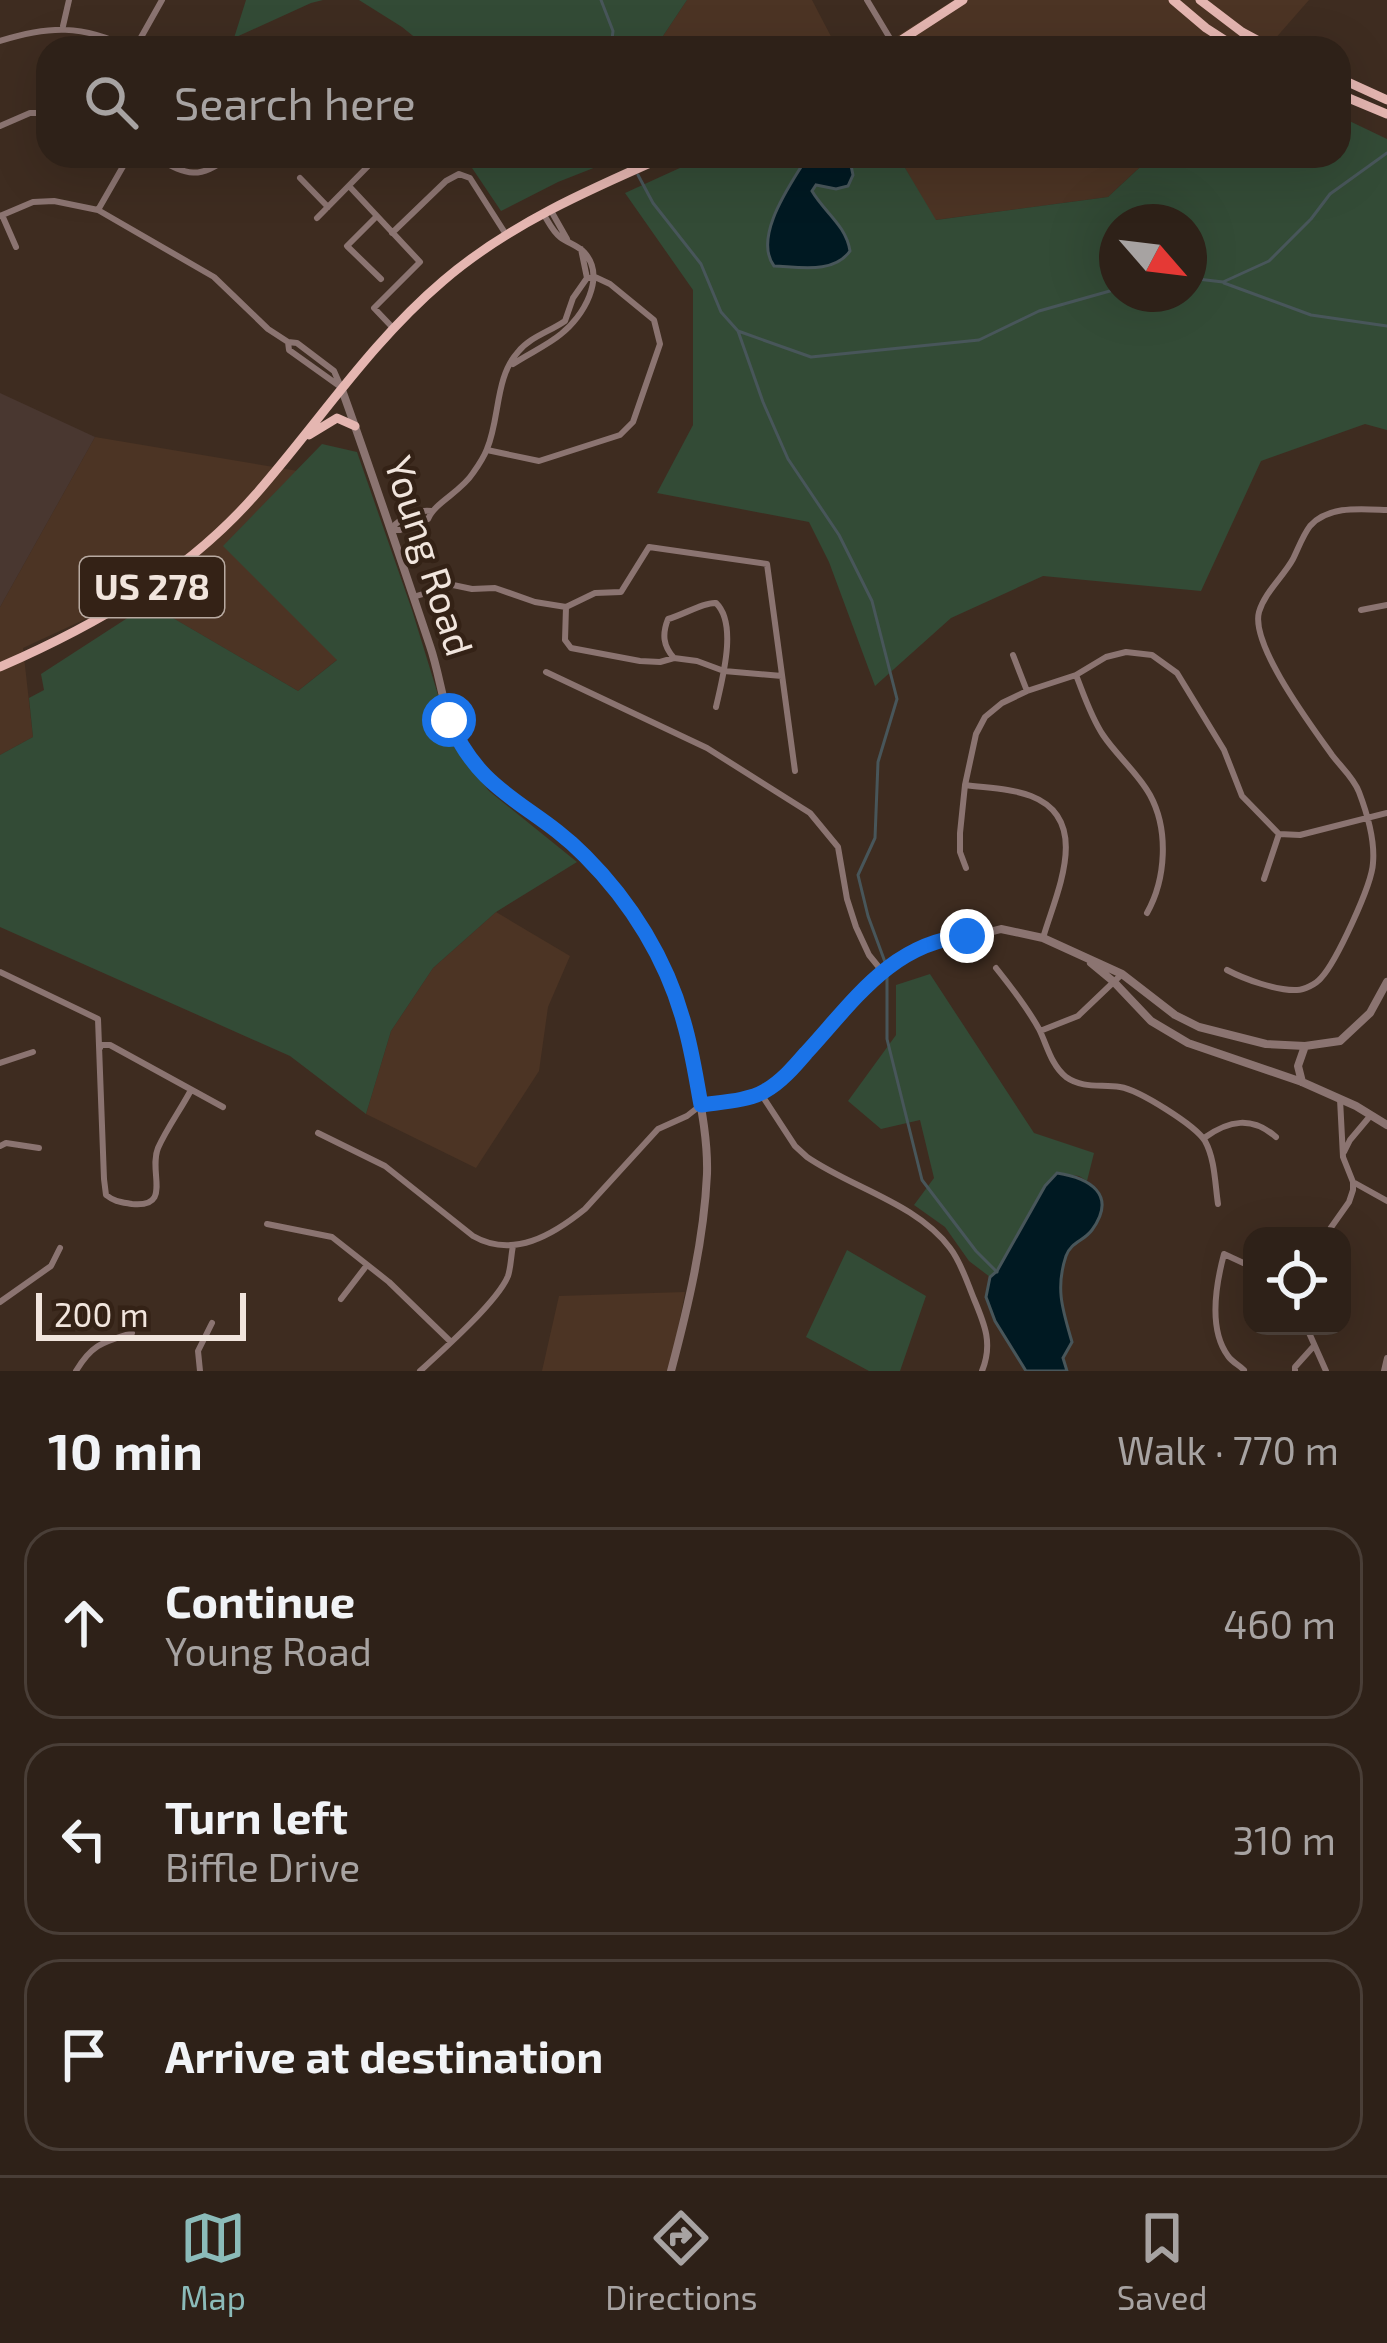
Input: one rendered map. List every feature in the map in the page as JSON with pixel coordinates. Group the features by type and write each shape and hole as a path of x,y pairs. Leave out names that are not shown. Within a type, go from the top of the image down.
{"main road":[{"path":"907,36 963,0"},
{"path":"1173,0 1218,36"},
{"path":"1200,0 1251,36"},
{"path":"1351,84 1387,100"},
{"path":"1351,99 1385,113"},
{"name":"US 278","path":"0,668 56,643 151,588 195,554 237,514 393,328 447,278 547,211 638,168"},
{"path":"304,435 337,418 355,426"}],"street":[{"path":"63,27 69,0"},
{"path":"140,36 162,0"},
{"path":"867,0 887,36"},
{"path":"0,40 63,27 95,36"},
{"path":"0,126 36,113"},
{"path":"98,210 122,168"},
{"path":"174,168 195,174 214,168"},
{"path":"317,218 366,168"},
{"path":"392,233 458,174 470,178 506,236"},
{"path":"300,178 328,207"},
{"path":"349,186 420,262 374,308 393,328"},
{"path":"16,248 1,215 33,202 98,210 214,277 247,311 288,342 289,350 341,387"},
{"path":"391,530 412,520 428,519 431,511 467,482 487,450 504,375 510,366 572,325 587,298 589,259 556,235 547,211"},
{"path":"377,216 347,246 381,279"},
{"path":"487,450 539,460 620,435 633,422 660,344 654,320 610,284 591,278"},
{"name":"Young Road","path":"341,387 433,653 449,720 469,759 497,790 585,855 620,894 644,928 685,1024 701,1105 707,1171 689,1302 671,1371"},
{"path":"1228,970 1244,980 1299,991 1318,981 1366,890 1373,867 1372,844 1358,787 1275,668 1258,630 1258,614 1310,526 1326,513 1387,510"},
{"path":"431,511 433,530"},
{"path":"413,597 453,585 495,588 566,608 595,593 621,592 649,547 767,564 795,771"},
{"path":"674,658 664,639 668,619 688,614 706,602 716,603 723,610 727,641 716,707"},
{"path":"1361,610 1387,605"},
{"path":"566,608 565,640 571,648 640,661 674,658 724,671 782,676"},
{"path":"966,868 960,852 965,785 976,734 985,718 1027,691 1126,652 1152,655 1178,673 1224,750 1242,796 1279,834 1300,836 1387,813"},
{"path":"1013,655 1027,691"},
{"path":"546,672 707,748 810,814 838,847 856,927 882,971"},
{"path":"1076,675 1103,737 1150,795 1160,823 1161,868 1147,914"},
{"path":"965,785 1036,798 1063,825 1067,854 1043,938"},
{"path":"1264,879 1279,834"},
{"path":"318,1133 386,1166 473,1236 486,1243 513,1246 543,1237 585,1209 658,1129 701,1105 761,1094 785,1076 882,971 913,950 946,939 1001,928 1043,938 1076,951 1198,1027 1266,1044 1340,1042 1364,1022 1386,985"},
{"path":"996,968 1022,1000 1063,1075 1084,1085 1140,1093 1204,1138 1218,1204"},
{"path":"0,972 98,1019 104,1179 106,1195 115,1202 143,1205 153,1201 158,1192 157,1151 191,1090"},
{"path":"1040,1031 1078,1016 1118,978"},
{"path":"1118,978 1151,1021 1188,1043 1302,1082 1387,1125"},
{"path":"99,1052 101,1045 110,1045 223,1107"},
{"path":"1302,1082 1298,1066 1305,1046"},
{"path":"0,1063 33,1052"},
{"path":"761,1094 807,1157 912,1215 951,1249 987,1329 982,1371"},
{"path":"1332,1227 1349,1202 1353,1182 1342,1155 1340,1099"},
{"path":"1342,1155 1371,1115"},
{"path":"1204,1138 1238,1121 1256,1123 1276,1137"},
{"path":"0,1146 39,1148"},
{"path":"1353,1182 1387,1201"},
{"path":"267,1224 332,1237 452,1342"},
{"path":"420,1371 497,1293 508,1277 513,1246"},
{"path":"0,1302 51,1266 60,1248"},
{"path":"1243,1263 1224,1254 1216,1284 1220,1332 1228,1356 1244,1370"},
{"path":"341,1299 368,1265"},
{"path":"200,1371 198,1351 212,1323"},
{"path":"76,1371 87,1352 100,1343 132,1333"},
{"path":"1309,1335 1326,1371"},
{"path":"1295,1371 1313,1347"},
{"path":"1384,1371 1387,1358"}],"shaded area":[{"path":"687,0 812,0 831,36 663,36"},
{"path":"954,0 1309,0 1278,36 897,36"},
{"path":"905,168 1139,168 1108,197 935,220"},
{"path":"0,393 95,437 0,607"},
{"path":"95,437 298,471 224,546 338,659 298,691 135,596 23,648 33,737 0,755 0,607"},
{"path":"496,912 570,956 548,1007 539,1071 476,1168 366,1114 391,1031 433,968"},
{"path":"685,1292 670,1371 542,1371 559,1296"}],"green space":[{"path":"246,0 323,0 311,3 235,36"},
{"path":"359,0 687,0 663,36 413,36"},
{"path":"1351,122 1387,139 1387,430 1365,424 1261,461 1201,591 1043,576 951,618 875,686 829,562 809,522 657,493 693,425 693,290 625,193 680,168 905,168 936,220 1108,197 1139,168 1351,168"},
{"path":"472,168 594,168 558,182 501,211"},
{"path":"322,444 357,452 454,747 489,791 577,862 496,912 433,968 391,1031 366,1114 290,1056 0,927 0,755 33,737 29,698 44,690 41,674 149,604 298,691 337,660 223,546"},
{"path":"930,974 1034,1133 1094,1153 1087,1181 1057,1173 1045,1186 990,1277 969,1261 945,1227 914,1205 934,1178 920,1120 881,1129 848,1101 896,1035 896,985"},
{"path":"847,1250 926,1296 900,1371 869,1371 806,1337"}],"water":[{"path":"800,168 852,168 848,186 816,185 812,191 848,242 850,251 843,258 816,268 774,266 769,255 770,229"},
{"path":"1057,1173 1089,1184 1101,1197 1102,1207 1092,1230 1068,1251 1063,1268 1062,1300 1072,1342 1063,1358 1067,1371 1026,1371 986,1297 990,1277"}],"waterway":[{"path":"601,0 612,36"},
{"path":"1207,280 1223,282 1269,261 1330,194 1387,153"},
{"path":"638,175 653,203 701,264 721,312 738,331 811,357 979,340 1039,311 1099,294"},
{"path":"1224,283 1311,315 1387,326"},
{"path":"738,331 788,459 839,535 872,601 897,699 878,762 875,838 858,875 885,962"},
{"path":"887,975 887,1039 922,1180 997,1272"}],"route":[{"path":"449,720 482,775 585,855 644,928 685,1024 701,1105 761,1094 785,1076 882,971 913,950 967,936"}]}
